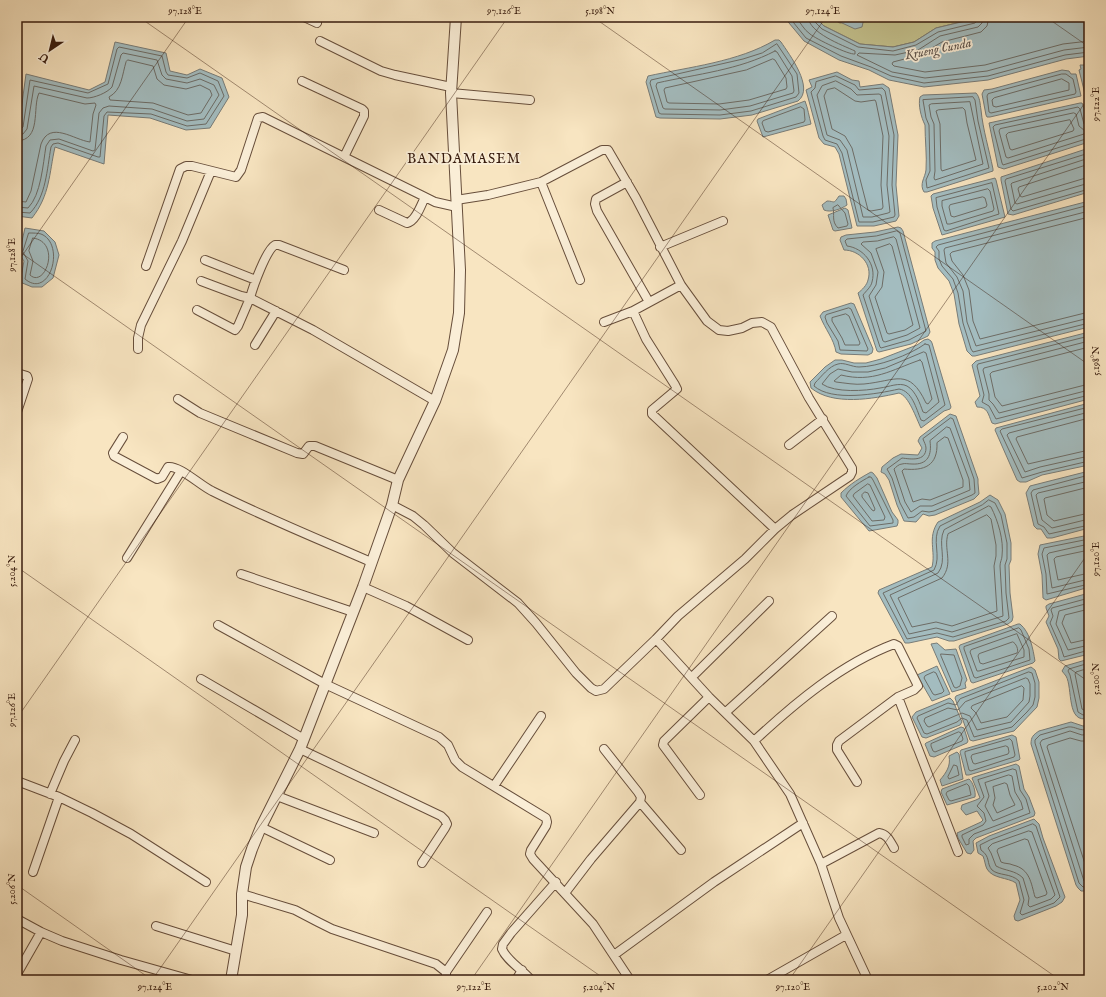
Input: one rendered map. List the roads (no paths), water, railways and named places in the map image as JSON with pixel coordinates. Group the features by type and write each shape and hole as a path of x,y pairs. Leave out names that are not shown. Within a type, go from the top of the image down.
{"street":[{"path":"304,17 317,23"},
{"path":"231,980 242,915 242,894 246,867 261,827 304,739 363,587 392,505 398,480 435,401 448,365 456,335 460,284 451,90 456,17"},
{"path":"320,41 356,60 388,73 451,90 530,100"},
{"path":"302,81 364,111 364,116 344,157"},
{"path":"146,266 180,169 186,166 192,166 233,177 238,175 258,118 261,117 435,202 457,203 541,182 604,149 609,151 627,182 681,285 707,321 719,330 728,331 742,328 752,323 762,322 771,327 809,398 852,468 850,476 792,515 775,529 745,559 678,616 604,689 596,691 576,673 518,603 453,553 413,516 392,505"},
{"path":"138,349 138,338 141,325 182,241 211,171"},
{"path":"541,182 580,280"},
{"path":"627,182 596,199 595,204 597,211 649,302"},
{"path":"379,210 407,223 414,219 425,197"},
{"path":"660,247 723,221"},
{"path":"197,310 235,330 270,250 275,245 344,270"},
{"path":"204,260 256,280"},
{"path":"201,281 250,298 276,311 435,401"},
{"path":"604,322 633,311 681,285"},
{"path":"255,345 276,311"},
{"path":"633,311 646,339 677,389 652,410 652,414 775,529"},
{"path":"17,373 26,376 28,380 17,412"},
{"path":"178,399 200,413 297,453 303,454 309,446 315,446 398,480"},
{"path":"788,445 823,419"},
{"path":"123,437 113,453 116,457 157,479 162,477 168,467 175,467 209,489 261,515 371,562"},
{"path":"127,558 181,471"},
{"path":"241,574 353,612"},
{"path":"363,587 406,606 468,640"},
{"path":"692,677 769,601"},
{"path":"726,712 832,616"},
{"path":"218,625 325,684 439,737 448,745 456,760 462,767 546,818 546,826 530,854 593,924 630,980"},
{"path":"656,639 709,697 754,741 790,794 821,864 846,935 868,980"},
{"path":"754,741 793,706 848,666 866,655 894,644 898,646 918,686 914,690 898,697 843,738 837,745 838,750 857,782"},
{"path":"201,679 304,739"},
{"path":"700,795 662,745 664,741 709,697"},
{"path":"898,697 958,852"},
{"path":"494,786 541,716"},
{"path":"50,794 75,740"},
{"path":"300,749 441,816 447,824 446,828 422,863"},
{"path":"565,893 591,859 640,802 641,797 638,792 604,749"},
{"path":"17,780 59,797 131,834 206,882"},
{"path":"277,796 374,833"},
{"path":"33,872 59,797"},
{"path":"640,802 682,850"},
{"path":"614,954 714,882 803,823"},
{"path":"261,827 330,860"},
{"path":"821,864 879,833 886,836 894,848"},
{"path":"531,980 522,970 504,955 502,949 503,944 556,882"},
{"path":"242,894 295,910 332,928 436,964 446,972"},
{"path":"444,980 446,972 487,912"},
{"path":"17,919 41,932 62,940 121,960 192,980"},
{"path":"156,926 236,951"},
{"path":"17,974 41,932"},
{"path":"767,980 846,935"},
{"path":"516,980 522,970"}],"water":[{"name":"Krueng Cunda","path":"784,17 815,17 824,26 860,44 893,47 914,42 936,28 982,17 1089,17 1089,56 1066,59 988,80 924,87 889,80 869,70 839,60 804,41"},
{"path":"829,17 864,18 862,27 855,29"},
{"path":"775,40 779,40 785,47 799,71 804,88 798,101 752,115 720,119 656,117 646,82 648,76 729,59 745,54"},
{"path":"115,42 166,53 170,71 187,75 200,69 222,78 229,97 210,128 186,130 150,118 108,115 104,164 55,147 46,193 38,209 32,218 17,216 17,140 26,74 89,90 105,82"},
{"path":"1080,65 1089,65 1089,110 1079,70 1081,69"},
{"path":"1062,70 1069,71 1071,74 1076,74 1081,96 987,117 982,94 984,90"},
{"path":"837,72 852,80 859,81 860,87 883,84 889,88 898,135 896,185 899,216 896,221 874,226 857,226 839,154 835,147 824,144 819,138 806,90 812,87 809,80"},
{"path":"976,93 980,101 983,125 993,171 924,192 922,186 926,170 925,125 920,111 920,97 923,95"},
{"path":"805,101 811,124 763,137 757,121 758,119"},
{"path":"1080,103 1083,105 1089,130 1089,142 1004,169 998,167 989,123"},
{"path":"1089,148 1089,192 1013,215 1008,214 1001,177"},
{"path":"995,178 1005,217 942,235 933,208 931,196 933,194"},
{"path":"839,196 844,196 847,205 836,210 824,210 822,205 827,201 835,202"},
{"path":"1089,201 1089,327 972,356 967,351 959,324 954,294 949,281 938,268 932,243"},
{"path":"845,208 848,210 852,228 835,231 833,230 828,215"},
{"path":"898,227 903,231 930,332 928,336 911,344 879,352 877,351 858,293 867,282 869,274 867,263 855,252 844,250 840,240 841,237 846,235 875,232"},
{"path":"25,228 44,231 55,242 59,255 53,278 42,287 32,287 20,282 24,261 19,254"},
{"path":"851,303 854,304 873,349 872,353 868,355 841,354 836,352 820,316 823,312"},
{"path":"1089,332 1089,399 995,424 992,423 986,410 981,407 977,407 975,402 980,396 972,365 976,361"},
{"path":"928,339 932,343 951,407 921,428 906,398 899,393 854,400 830,397 820,394 811,388 810,382 825,367 835,360 866,363 881,359 917,345"},
{"path":"1089,403 1089,465 1042,475 1026,482 1020,482 1017,480 995,430 996,428"},
{"path":"950,414 956,416 978,479 979,494 974,499 935,515 929,516 923,514 916,522 904,521 889,480 885,474 881,472 882,467 893,458 901,454 918,455 922,448 918,441 920,437"},
{"path":"1089,471 1089,528 1047,538 1041,529 1037,529 1034,526 1026,493 1030,486"},
{"path":"871,472 877,478 892,512 898,520 897,526 869,531 841,497 841,493 848,487"},
{"path":"990,495 998,500 1005,514 1011,543 1011,560 1009,565 1013,617 1012,621 1008,624 954,641 937,637 905,643 878,593 879,590 932,567 932,539 938,522 980,502"},
{"path":"1089,535 1089,587 1046,600 1043,598 1042,575 1038,554 1040,545"},
{"path":"1089,593 1089,654 1061,661 1059,659 1058,649 1046,622 1049,616 1046,606"},
{"path":"1018,624 1023,627 1029,636 1035,661 1033,663 973,683 971,682 959,647 960,645"},
{"path":"937,643 945,650 956,649 967,680 965,683 966,688 952,692 931,644"},
{"path":"1089,659 1089,718 1082,719 1073,711 1068,682 1062,671 1065,666"},
{"path":"937,666 950,694 932,701 917,675"},
{"path":"1031,667 1035,670 1039,682 1039,698 1037,707 1014,731 973,741 970,740 955,698 956,696"},
{"path":"950,698 953,701 962,722 960,725 926,738 922,737 912,717 916,712"},
{"path":"1071,722 1083,726 1089,725 1089,891 1081,891 1076,885 1031,744 1033,736 1039,731"},
{"path":"961,727 964,728 968,741 967,743 934,757 930,756 925,744 926,743"},
{"path":"1012,735 1016,737 1019,760 966,775 960,752 961,750"},
{"path":"957,752 959,754 963,779 942,786 940,780 948,769 949,756"},
{"path":"1016,764 1019,766 1024,789 1029,797 1035,813 1034,816 976,838 973,841 974,850 971,854 967,853 958,838 957,833 983,820 977,811 966,815 961,809 962,805 980,798 972,778"},
{"path":"969,779 974,787 975,797 947,805 941,792 942,789"},
{"path":"1034,819 1039,824 1065,897 1062,902 1056,906 1018,921 1015,920 1014,916 1020,900 1016,883 993,875 987,869 983,856 978,853 976,843 989,836"}],"district":[{"name":"BANDAMASEM","path":"464,158"}]}
